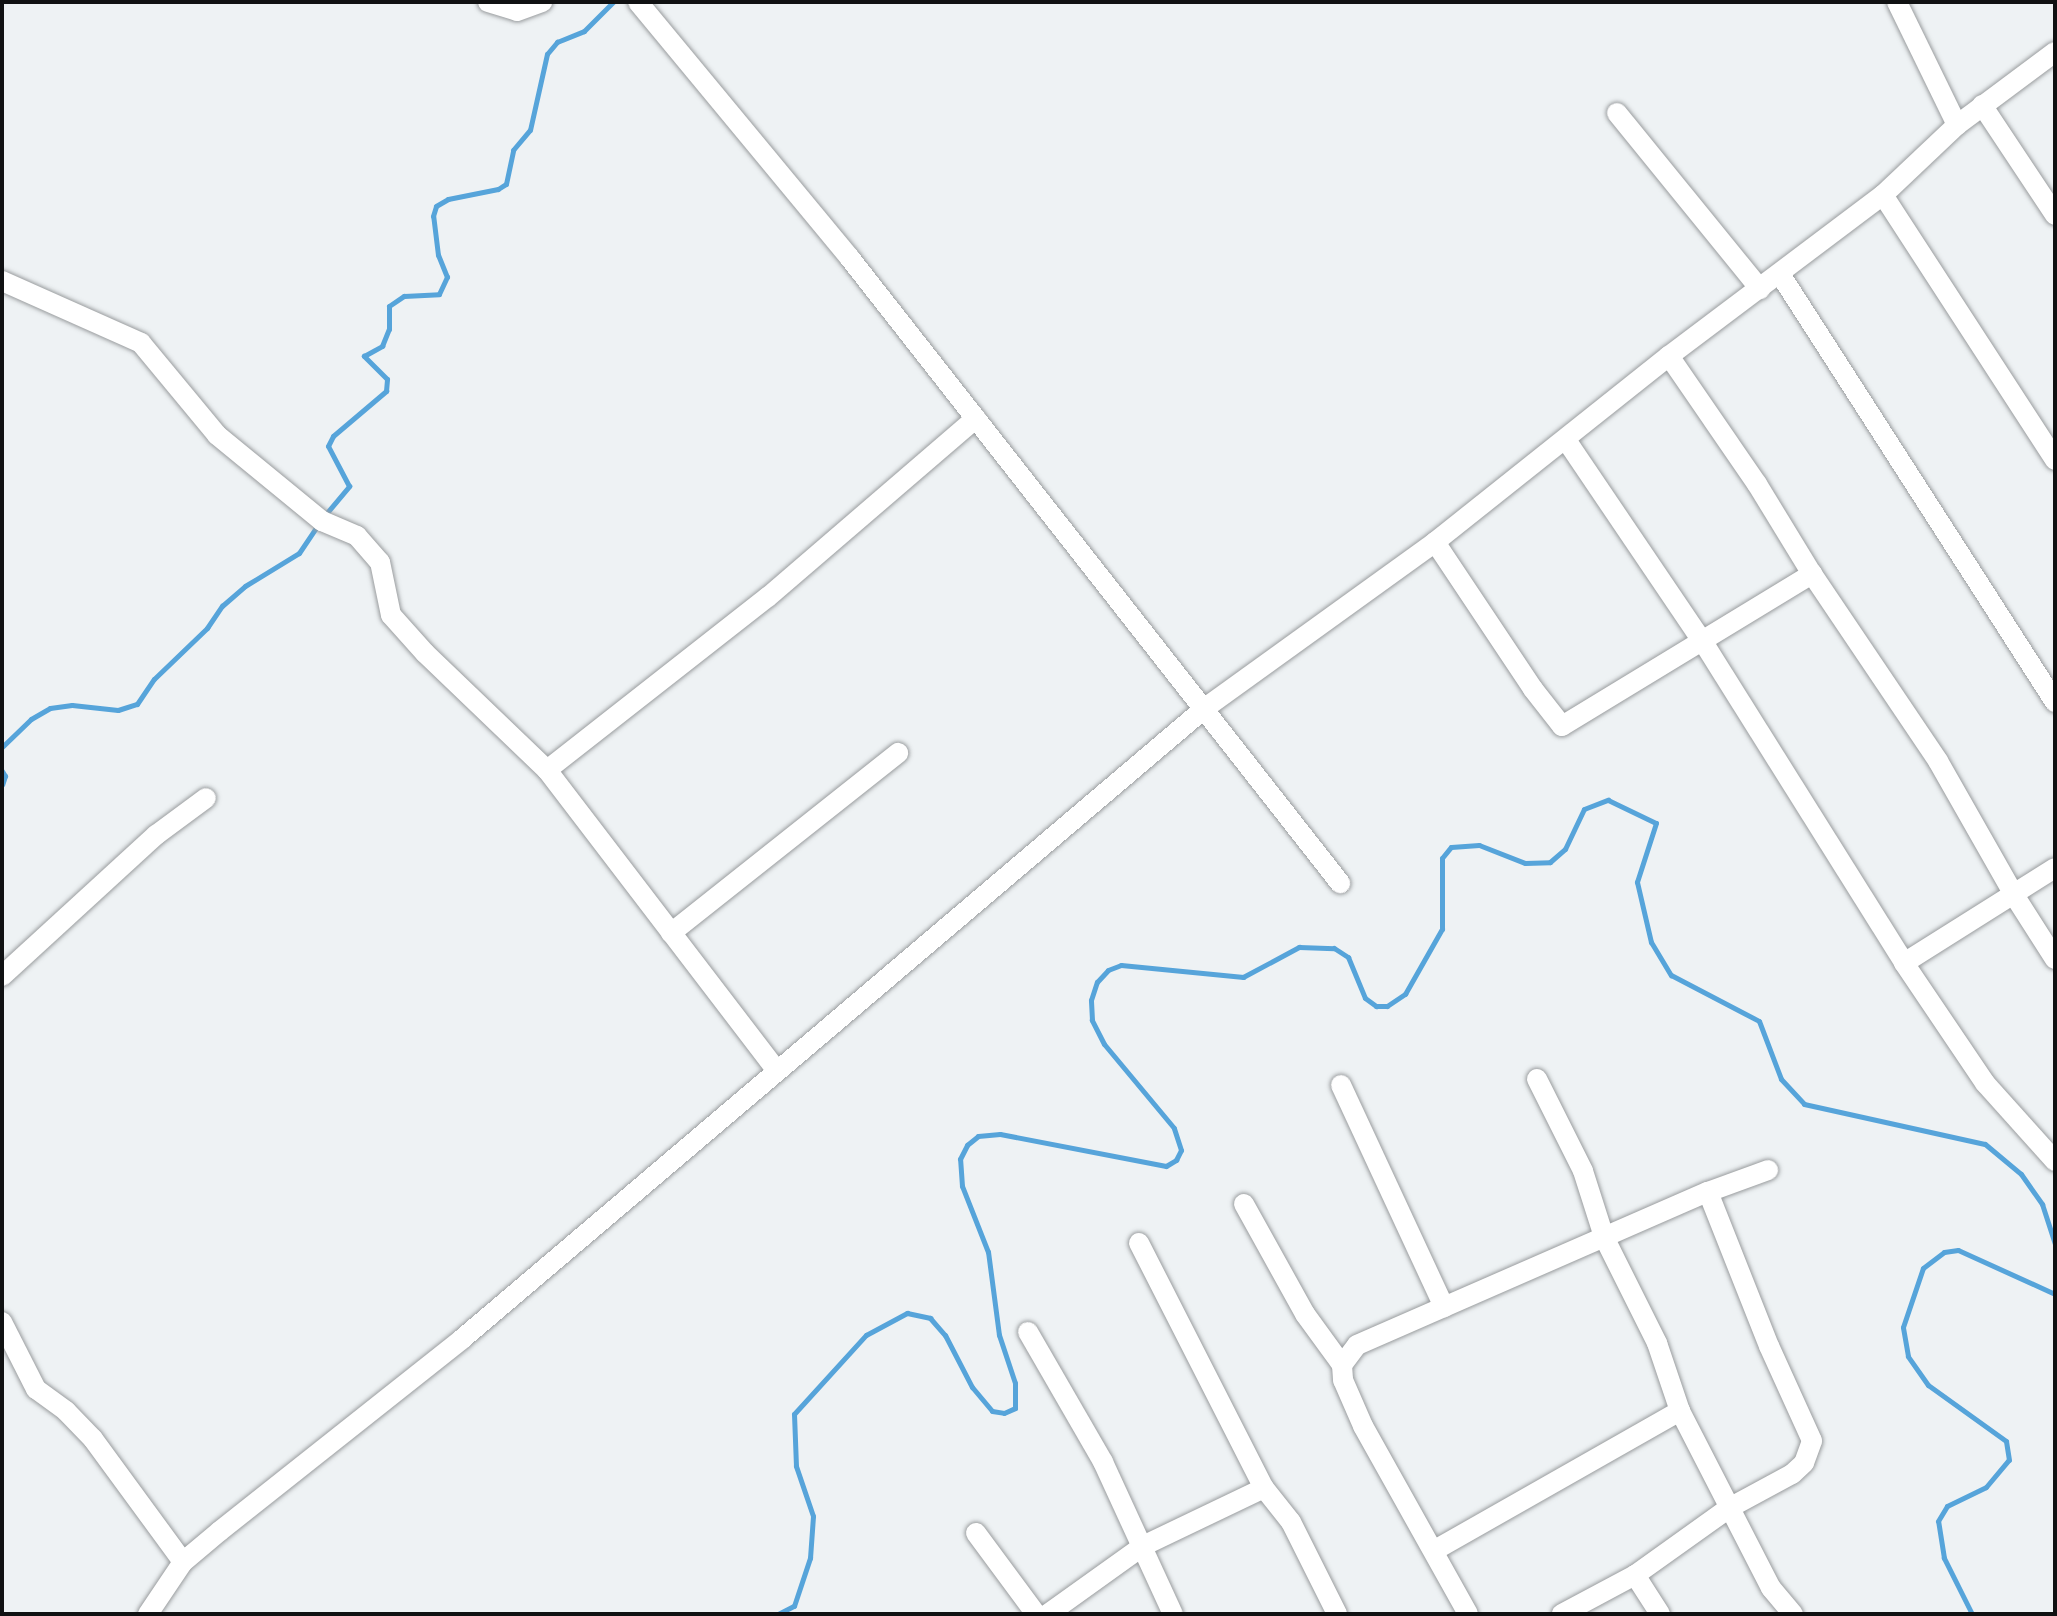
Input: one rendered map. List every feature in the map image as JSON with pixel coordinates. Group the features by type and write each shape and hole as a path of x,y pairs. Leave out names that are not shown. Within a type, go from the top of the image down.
{"street":[{"path":"488,2 517,11 542,2"},
{"path":"638,2 976,418 1340,883"},
{"path":"1897,2 1957,125"},
{"path":"148,1614 183,1562 462,1339 1205,708 1435,542 1669,356 1883,195 1957,125 2055,52"},
{"path":"1982,105 2055,215"},
{"path":"1617,113 1760,289"},
{"path":"1883,195 2055,460"},
{"path":"1780,274 2055,702"},
{"path":"2,281 149,350 217,435 322,521 357,536 380,562 391,615 425,653 547,770 777,1071"},
{"path":"1669,356 1757,484 1812,574 1938,761 2014,895 2055,959"},
{"path":"547,770 768,597 976,418"},
{"path":"1566,440 1703,642 1904,963 1985,1083 2055,1161"},
{"path":"1435,542 1533,689 1562,726 1812,574"},
{"path":"671,933 898,753"},
{"path":"2,976 156,835 206,798"},
{"path":"1904,963 2055,868"},
{"path":"1537,1079 1583,1171 1604,1237 1657,1343 1680,1411 1777,1598 1793,1614"},
{"path":"1341,1085 1444,1307"},
{"path":"1342,1365 1357,1345 1708,1192 1768,1170"},
{"path":"1562,1614 1635,1575 1729,1508 1792,1474 1804,1463 1812,1441 1769,1346 1708,1192"},
{"path":"1244,1204 1305,1314 1342,1365 1343,1380 1363,1426 1468,1614"},
{"path":"1139,1243 1264,1488 1291,1522 1337,1614"},
{"path":"2,1322 36,1389 66,1411 93,1439 183,1562"},
{"path":"1028,1332 1103,1462 1173,1614"},
{"path":"1435,1550 1680,1411"},
{"path":"1048,1614 1143,1546 1264,1488"},
{"path":"976,1533 1036,1614"},
{"path":"1635,1575 1660,1614"}],"waterway":[{"path":"325,515 349,486 328,446 333,436 386,391 387,379 364,356 382,346 389,329 389,306 404,296 439,294 447,277 438,255 433,216 436,206 448,199 498,189 506,184 513,150 530,130 547,54 557,42 584,31 613,2"},
{"path":"2,747 31,719 50,708 72,705 118,710 137,704 154,679 207,628 222,606 245,586 299,553 315,529"},
{"path":"2,771 5,776 2,785"},
{"path":"778,1614 794,1606 810,1558 813,1516 796,1466 794,1414 866,1335 907,1313 930,1318 945,1335 972,1387 992,1411 1004,1413 1015,1408 1015,1383 999,1335 988,1252 962,1186 960,1159 967,1145 978,1136 1000,1134 1166,1166 1176,1160 1181,1150 1174,1128 1104,1044 1092,1020 1091,1000 1097,982 1108,970 1121,965 1243,977 1299,947 1334,948 1348,957 1365,998 1376,1006 1387,1006 1405,994 1442,929 1442,858 1451,847 1479,845 1525,863 1550,862 1565,849 1584,809 1608,800 1656,823 1637,882 1651,942 1671,975 1759,1021 1781,1079 1804,1104 1985,1144 2021,1174 2042,1204 2055,1244"},
{"path":"1972,1614 1944,1558 1938,1521 1947,1506 1986,1487 2009,1460 2006,1441 1928,1385 1908,1356 1903,1327 1923,1268 1944,1252 1958,1250 2055,1294"}]}
